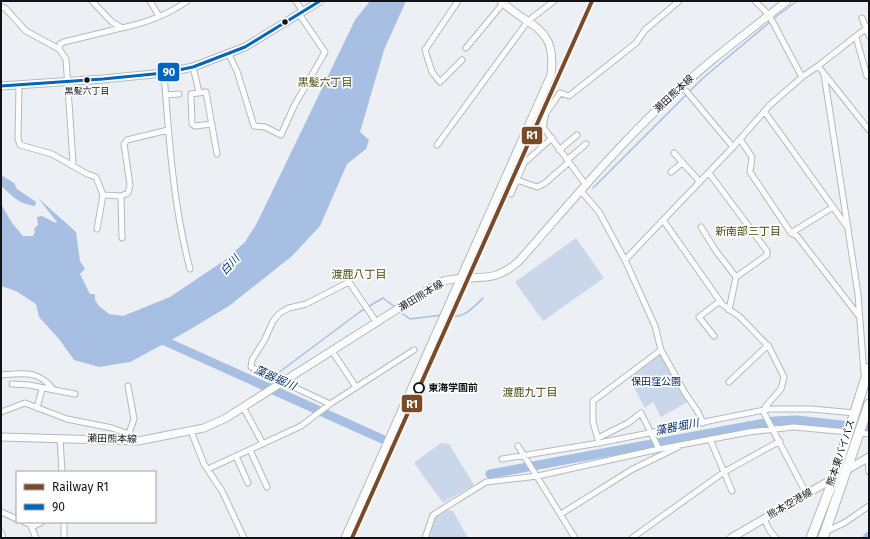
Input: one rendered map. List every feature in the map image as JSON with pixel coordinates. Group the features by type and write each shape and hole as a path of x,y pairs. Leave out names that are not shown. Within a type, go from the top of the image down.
{"highway":[{"name":"熊本東バイパス","path":"811,538 834,478 869,368"},
{"name":"熊本東バイパス","path":"824,535 845,471 867,415 869,404"}],"main road":[{"path":"1,86 18,86 164,73 193,67 229,55 320,1"},
{"path":"345,538 551,75 553,53 548,40 528,21 500,1"},
{"name":"瀬田熊本線","path":"1,437 127,437 138,441 191,431 214,424 440,282 461,277 488,278 506,272 518,261 644,122 718,54 788,1"},
{"name":"熊本空港線","path":"731,538 807,495 868,457"}],"street":[{"path":"94,1 112,22 122,28"},
{"path":"150,1 158,16"},
{"path":"59,49 60,44 64,42 146,22 177,8 187,1"},
{"path":"229,55 246,95 254,126 265,127 281,135 294,106 325,52 301,13 296,1"},
{"path":"458,1 425,50 432,72 440,82 462,60"},
{"path":"466,48 500,1"},
{"path":"437,146 528,21 554,1"},
{"path":"586,185 543,127 543,121 546,113 560,93 569,96 636,44 645,30 679,1"},
{"path":"755,1 769,15 802,77"},
{"path":"1,7 5,8 26,31 59,49 66,59 73,162 71,165"},
{"path":"862,18 868,27 869,36"},
{"path":"625,260 709,173 764,111 802,77 868,27"},
{"path":"856,37 866,76"},
{"path":"818,66 869,130"},
{"path":"193,67 199,92"},
{"path":"164,73 173,175 190,269"},
{"path":"824,74 858,294 865,380"},
{"path":"18,86 18,138 20,145 52,154 96,177 103,195 97,229"},
{"path":"682,86 733,147"},
{"path":"212,124 195,126 192,124 191,94 206,92 212,124 217,154"},
{"path":"166,96 179,94"},
{"path":"764,111 848,228"},
{"path":"103,195 121,196 128,192 130,185 124,149 127,140 168,130"},
{"path":"559,150 577,135"},
{"path":"511,194 524,163 552,138"},
{"path":"740,139 752,157 750,172 791,233 797,236 859,317"},
{"path":"517,180 537,187 544,184 586,144"},
{"path":"674,153 700,182"},
{"path":"671,172 682,163"},
{"path":"709,173 767,251 767,255 736,277 729,310"},
{"path":"581,191 599,212 625,260 655,326 662,350 703,423"},
{"path":"121,196 122,238"},
{"path":"791,233 833,207"},
{"path":"663,220 720,301 729,310 740,317 768,345 784,377 781,389 765,407 764,411"},
{"path":"701,227 716,251 736,277"},
{"path":"330,404 280,382 251,367 250,364 265,340 273,321 280,313 290,308 306,304 349,282 377,323"},
{"path":"714,336 699,317 720,301"},
{"path":"730,382 768,345"},
{"path":"208,469 301,426 330,404 414,350"},
{"path":"599,441 593,422 593,401 662,350"},
{"path":"332,351 356,387"},
{"path":"1,375 35,374 46,380 54,390"},
{"path":"12,384 29,385 42,389 75,394"},
{"path":"1,412 24,404 67,419 112,428 127,437 134,419 128,386"},
{"path":"37,408 42,389"},
{"path":"242,407 263,444"},
{"path":"502,459 525,457 599,441 651,433 764,411 811,409 855,413"},
{"path":"764,411 807,495"},
{"path":"599,441 628,423 640,413 658,448"},
{"path":"425,538 433,515 486,482 537,475 658,448 773,428 794,427 848,432"},
{"path":"191,431 208,469 222,491 244,538"},
{"path":"859,433 869,434"},
{"path":"60,438 62,471"},
{"path":"710,439 732,491"},
{"path":"632,538 641,535 724,472 780,441"},
{"path":"561,514 631,470 683,444"},
{"path":"518,446 575,538"},
{"path":"250,450 267,487"},
{"path":"236,456 248,483"},
{"path":"868,457 869,472"},
{"path":"824,535 869,506"},
{"path":"1,512 16,519"},
{"path":"764,519 770,531 776,538"},
{"path":"27,523 34,526 40,523"},
{"path":"64,523 64,538"},
{"path":"30,524 36,538"},
{"path":"1,532 3,538"}],"green space":[{"path":"576,238 604,278 543,321 515,282"},
{"name":"保田窪公園","path":"659,355 662,355 689,401 661,417 653,402 645,408 629,378"},
{"path":"441,443 449,444 474,485 443,503 414,463"},
{"path":"448,510 453,511 468,538 429,538 434,518"}],"water":[{"name":"白川","path":"370,1 406,1 384,50 360,132 369,140 366,149 347,164 320,226 292,256 229,306 184,333 130,362 99,367 74,360 59,339 39,317 36,304 16,291 1,286 1,204 12,223 23,236 33,236 35,232 34,229 38,225 37,217 42,216 56,223 57,222 38,198 76,232 80,261 85,269 80,274 90,294 95,294 95,300 99,306 109,314 123,316 170,297 225,260 245,242 257,223 355,20"},
{"path":"1,175 14,183 17,189 36,202 35,206 20,201 1,186"}],"waterway":[{"path":"773,19 797,1"},
{"path":"593,188 703,78 770,22"},
{"path":"274,376 361,311 383,298 395,307"},
{"path":"446,316 452,317 462,315 471,310 483,298"},
{"path":"399,311 410,319 442,315"},
{"name":"藻器堀川","path":"158,338 382,439"},
{"path":"270,384 272,379"},
{"name":"藻器堀川","path":"490,474 775,421 796,420 869,428"}],"rail line":[{"name":"R1","path":"352,538 592,1"}],"transit line":[{"name":"90","path":"1,86 164,73 193,67 245,47 320,1"}],"place":[{"name":"黒髪六丁目","path":"87,80"},
{"name":"東海学園前","path":"419,388"}],"district":[{"name":"黒髪六丁目","path":"325,82"},
{"name":"新南部三丁目","path":"748,231"},
{"name":"渡鹿八丁目","path":"359,274"},
{"name":"渡鹿九丁目","path":"530,392"}]}
